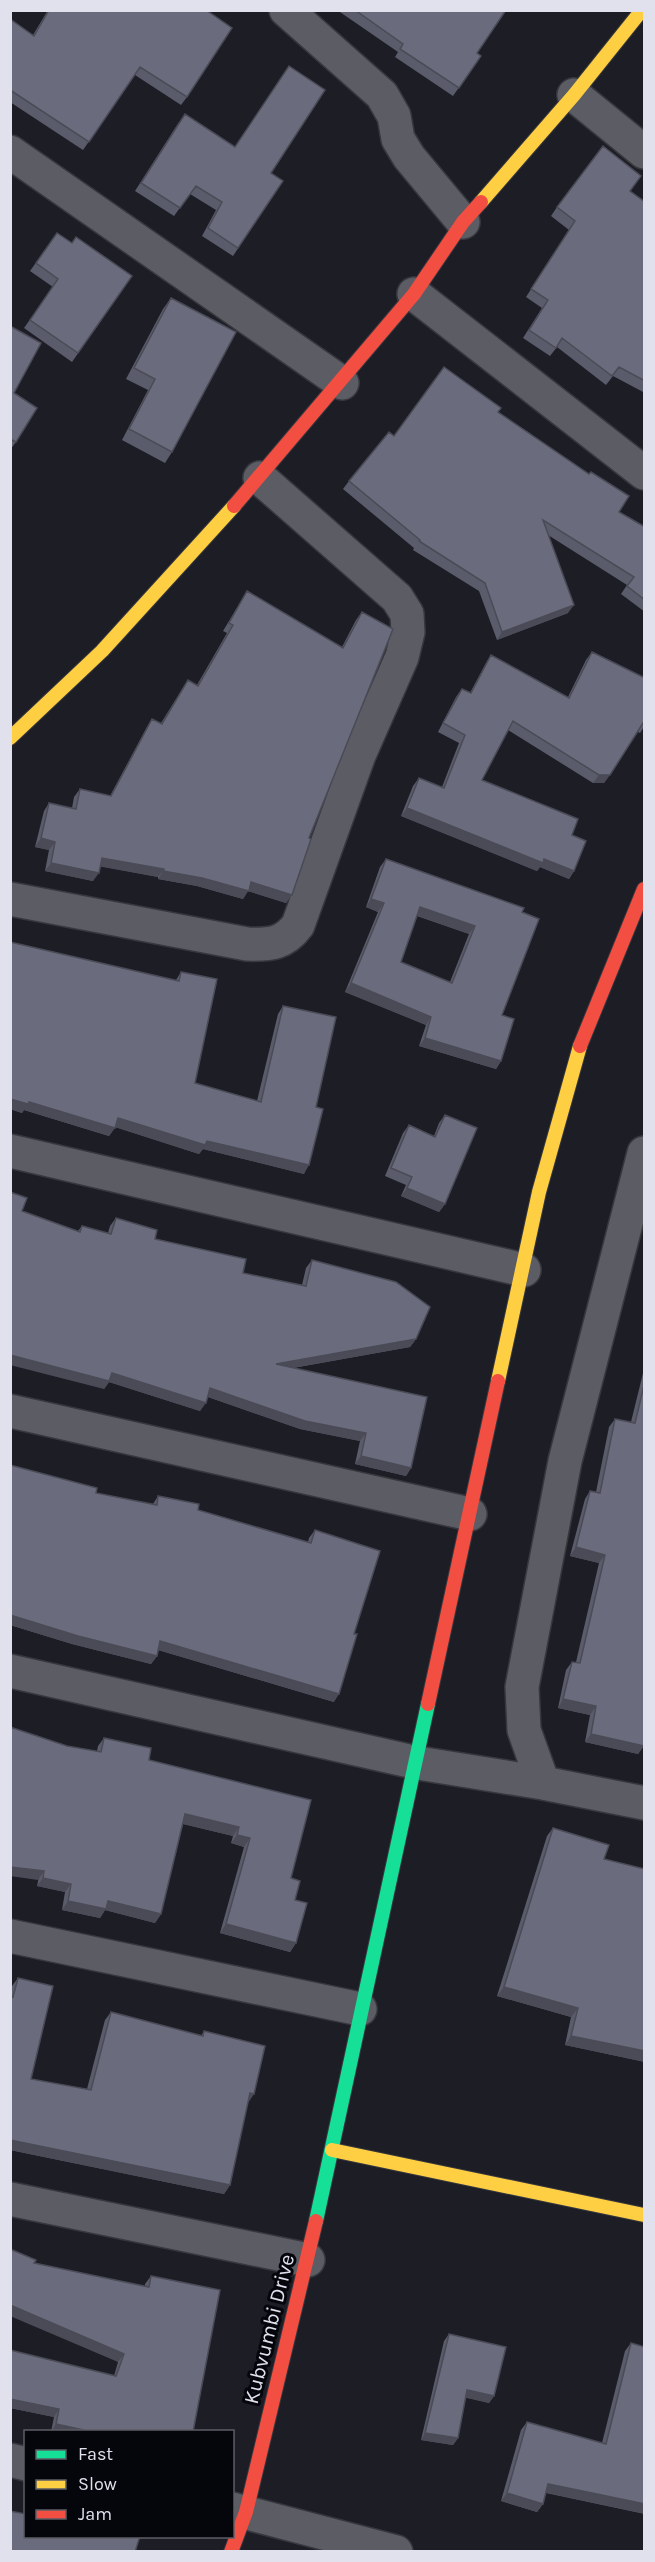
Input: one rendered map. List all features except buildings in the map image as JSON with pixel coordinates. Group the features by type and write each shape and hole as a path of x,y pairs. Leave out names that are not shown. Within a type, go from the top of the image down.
{"street":[{"path":"286,10 382,95 394,116 398,139 463,222"},
{"path":"10,738 102,651 260,478 342,383 414,294 463,222 574,95 642,10"},
{"path":"574,95 645,152"},
{"path":"15,166 342,383"},
{"path":"414,294 645,473"},
{"path":"10,899 247,944 271,945 288,938 298,925 359,755 402,657 408,633 407,614 397,598 260,478"},
{"name":"Kubvumbi Drive","path":"234,2537 308,2260 360,2009 417,1763 539,1192 585,1029 645,889"},
{"path":"10,1151 524,1270"},
{"path":"543,1783 524,1730 522,1687 565,1461 645,1153"},
{"path":"10,1411 470,1514"},
{"path":"10,1671 417,1763 543,1783 645,1803"},
{"path":"10,1936 360,2009"},
{"path":"332,2150 645,2215"},
{"path":"10,2199 308,2260"},
{"path":"239,2511 396,2552"}],"traffic: fast":[{"path":"316,2221 428,1704"}],"traffic: slow":[{"path":"481,202 574,95 642,10"},
{"path":"10,738 102,651 234,506"},
{"path":"498,1381 539,1192 580,1046"},
{"path":"332,2150 644,2215"}],"traffic: jam":[{"path":"234,506 414,294 463,222 481,202"},
{"path":"580,1046 644,889"},
{"path":"428,1704 498,1381"},
{"path":"231,2552 246,2512 316,2221"}]}
